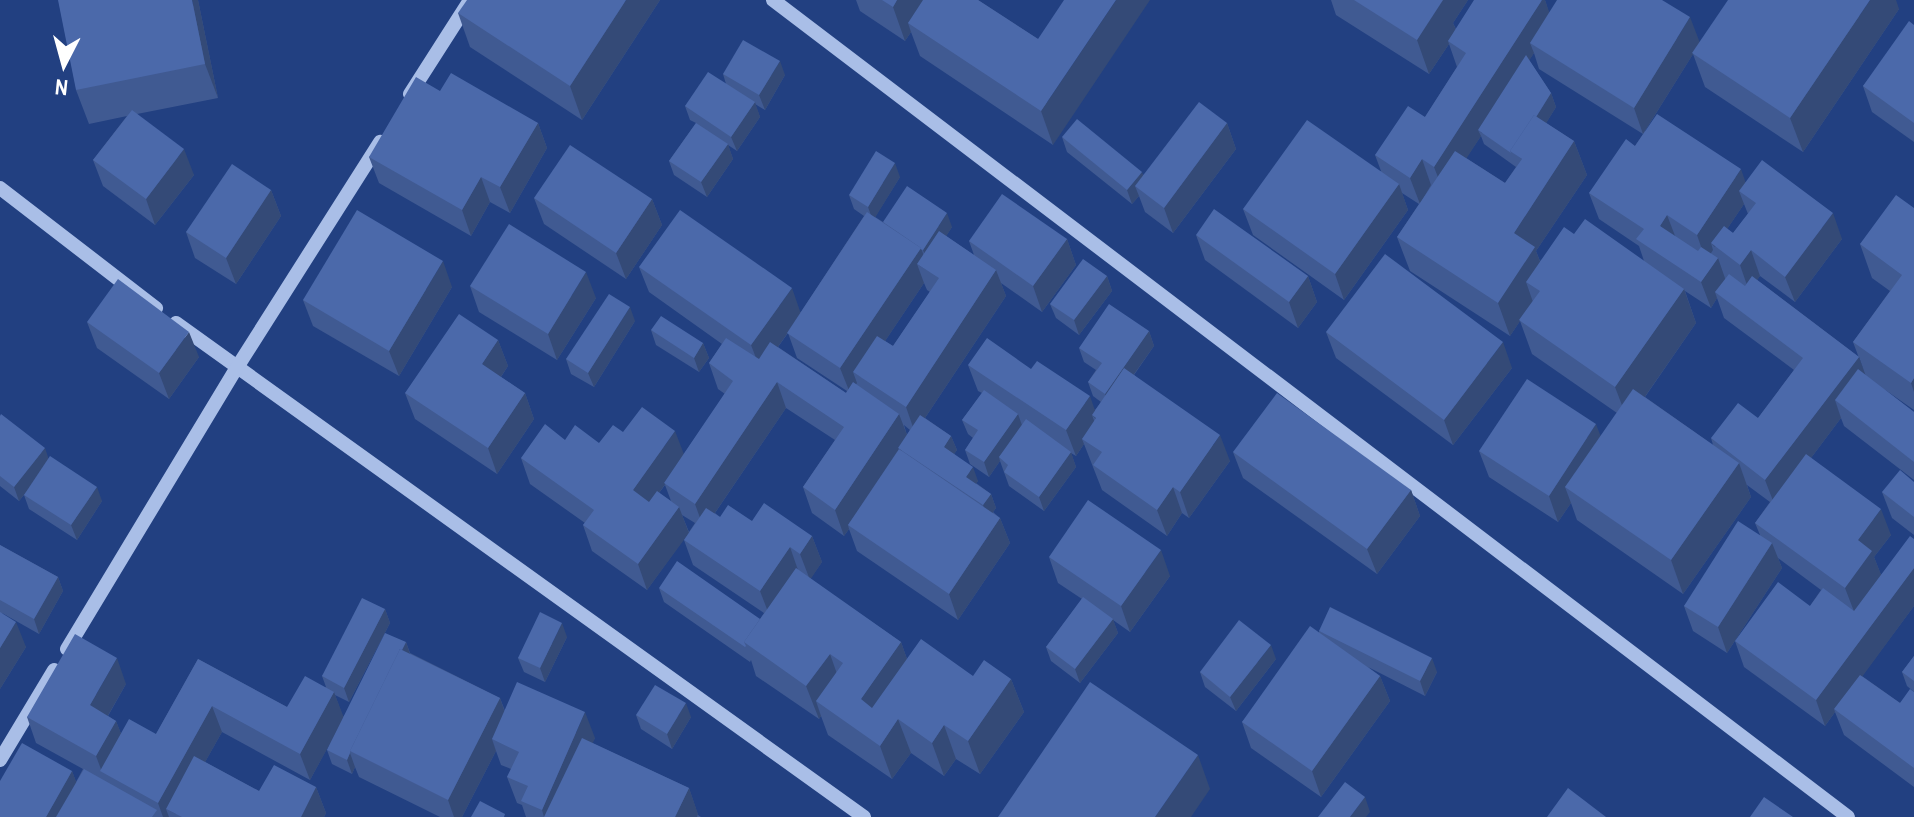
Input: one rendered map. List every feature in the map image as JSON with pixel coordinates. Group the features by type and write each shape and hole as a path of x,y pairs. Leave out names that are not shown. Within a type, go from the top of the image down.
{"street":[{"path":"403,105 470,0"},
{"path":"773,0 1848,817"},
{"path":"0,760 236,369 386,132"},
{"path":"0,188 236,369 864,817"}],"building":[{"path":"58,0 192,0 205,64 76,90"},
{"path":"467,0 626,0 570,86 458,13"},
{"path":"882,0 897,0 893,7"},
{"path":"923,0 978,0 1038,39 1064,0 1116,0 1041,111 908,23"},
{"path":"1354,0 1443,0 1417,40"},
{"path":"1474,0 1542,0 1434,167 1422,159 1410,178 1375,155 1408,106 1425,117 1466,53 1448,41"},
{"path":"1557,0 1662,0 1690,17 1634,108 1530,43"},
{"path":"1728,0 1870,0 1790,118 1692,53"},
{"path":"1909,21 1914,25 1914,123 1863,86"},
{"path":"743,40 780,61 759,95 723,74"},
{"path":"1526,55 1551,93 1511,153 1478,130"},
{"path":"708,72 755,102 731,137 685,106"},
{"path":"451,73 538,123 500,187 481,177 462,210 369,157 416,77 440,91"},
{"path":"1199,102 1227,123 1164,208 1135,186"},
{"path":"132,110 184,149 146,199 93,160"},
{"path":"1657,114 1741,169 1697,235 1667,215 1660,226 1698,251 1701,247 1718,258 1701,282 1636,239 1644,229 1589,193 1626,139 1635,146"},
{"path":"1534,115 1574,141 1514,233 1535,247 1498,303 1397,237 1455,151 1505,183 1522,159 1510,151"},
{"path":"1077,119 1142,172 1127,190 1062,137"},
{"path":"1307,120 1399,184 1335,274 1243,209"},
{"path":"696,123 728,144 701,182 669,161"},
{"path":"570,145 652,199 616,253 534,198"},
{"path":"876,151 895,163 868,207 849,195"},
{"path":"1762,160 1833,213 1785,277 1751,250 1740,265 1711,243 1724,226 1733,233 1756,203 1739,191"},
{"path":"232,164 271,190 226,258 186,232"},
{"path":"907,186 947,213 923,250 883,222"},
{"path":"1002,194 1067,239 1033,286 969,241"},
{"path":"1896,195 1914,208 1914,378 1911,383 1853,342 1902,275 1860,244"},
{"path":"1214,209 1308,276 1289,302 1196,235"},
{"path":"357,210 443,261 389,351 303,300"},
{"path":"680,210 792,288 751,345 639,267"},
{"path":"867,212 921,248 840,368 787,333"},
{"path":"1585,219 1684,289 1615,387 1519,320 1540,291 1526,282 1564,227 1574,234"},
{"path":"509,224 586,272 548,334 470,286"},
{"path":"939,231 996,270 906,407 853,372 877,336 893,346 939,278 917,264"},
{"path":"1385,254 1503,342 1444,420 1326,332"},
{"path":"1083,259 1107,276 1074,320 1050,304"},
{"path":"1729,274 1745,286 1752,276 1859,357 1765,480 1711,438 1738,403 1758,418 1803,358 1715,292"},
{"path":"118,279 189,332 159,373 87,322"},
{"path":"609,294 630,307 588,373 566,359"},
{"path":"1109,304 1149,331 1105,394 1088,382 1102,363 1079,348"},
{"path":"459,314 498,340 482,364 525,393 488,448 405,393"},
{"path":"661,316 703,343 694,358 651,330"},
{"path":"726,338 759,359 770,342 846,393 853,382 899,414 835,510 803,487 844,427 777,382 695,504 664,483 733,381 709,363"},
{"path":"987,338 1031,369 1037,361 1090,396 1066,430 968,365"},
{"path":"1124,368 1220,435 1180,492 1173,487 1157,510 1093,465 1102,452 1082,439 1096,418 1092,415"},
{"path":"1858,369 1914,412 1914,462 1835,400"},
{"path":"1527,379 1596,424 1549,496 1479,451"},
{"path":"1633,389 1739,463 1671,560 1565,487"},
{"path":"984,390 1018,414 984,462 965,450 978,430 962,420"},
{"path":"1277,393 1411,490 1367,549 1233,452"},
{"path":"642,407 675,431 633,490 649,502 657,491 679,507 638,564 583,525 594,510 521,458 545,424 565,440 575,425 599,443 613,425 623,432"},
{"path":"1,414 45,448 14,487 0,476"},
{"path":"920,415 951,436 944,447 973,467 966,477 991,494 983,505 898,448"},
{"path":"1026,419 1071,452 1039,497 1004,472 1008,465 999,457"},
{"path":"899,449 1000,518 949,594 848,525"},
{"path":"1806,454 1881,509 1858,540 1872,551 1845,588 1755,523"},
{"path":"50,456 97,487 71,525 24,495"},
{"path":"1900,470 1914,482 1914,517 1882,492"},
{"path":"1088,500 1161,550 1121,606 1049,557"},
{"path":"764,503 812,536 800,554 790,547 760,591 684,540 706,508 720,517 728,505 752,521"},
{"path":"1738,521 1772,543 1718,627 1684,606"},
{"path":"1910,536 1914,539 1914,568 1816,700 1735,641 1778,582 1810,606 1823,588 1854,611"},
{"path":"0,545 58,577 34,619 0,600"},
{"path":"677,561 760,619 744,642 745,647 659,588"},
{"path":"796,568 901,642 861,699 872,708 921,639 973,676 984,660 1011,679 968,741 944,725 932,743 898,719 880,746 816,701 843,663 830,654 806,686 744,642"},
{"path":"1083,597 1113,619 1075,669 1046,647"},
{"path":"362,598 385,609 344,688 322,676"},
{"path":"1330,607 1432,658 1420,681 1319,631"},
{"path":"0,612 16,622 0,648"},
{"path":"540,612 562,623 540,668 518,658"},
{"path":"1239,620 1271,645 1230,697 1200,672"},
{"path":"1310,626 1380,676 1312,771 1242,722"},
{"path":"385,633 406,642 347,760 327,750"},
{"path":"75,634 117,658 90,705 116,721 96,756 27,717"},
{"path":"400,649 500,698 448,800 350,751"},
{"path":"1914,656 1914,681 1902,672"},
{"path":"198,659 287,707 305,676 334,692 300,754 212,706 158,803 100,771 129,719 156,734"},
{"path":"1860,675 1900,703 1910,689 1914,692 1914,768 1834,709"},
{"path":"517,682 585,712 542,810 521,801 528,786 507,777 519,752 492,739"},
{"path":"1090,682 1198,755 1155,817 998,817"},
{"path":"655,685 686,703 667,734 636,715"},
{"path":"582,738 689,788 675,817 544,817"},
{"path":"22,743 72,771 46,817 0,817 0,781"},
{"path":"194,756 259,791 274,765 316,787 301,817 182,817 166,809"},
{"path":"84,769 157,810 152,817 56,817"},
{"path":"1345,782 1365,797 1350,817 1318,817"},
{"path":"1568,788 1606,817 1547,817"},
{"path":"1764,797 1793,817 1750,817"},
{"path":"480,801 505,814 504,817 471,817"}]}
